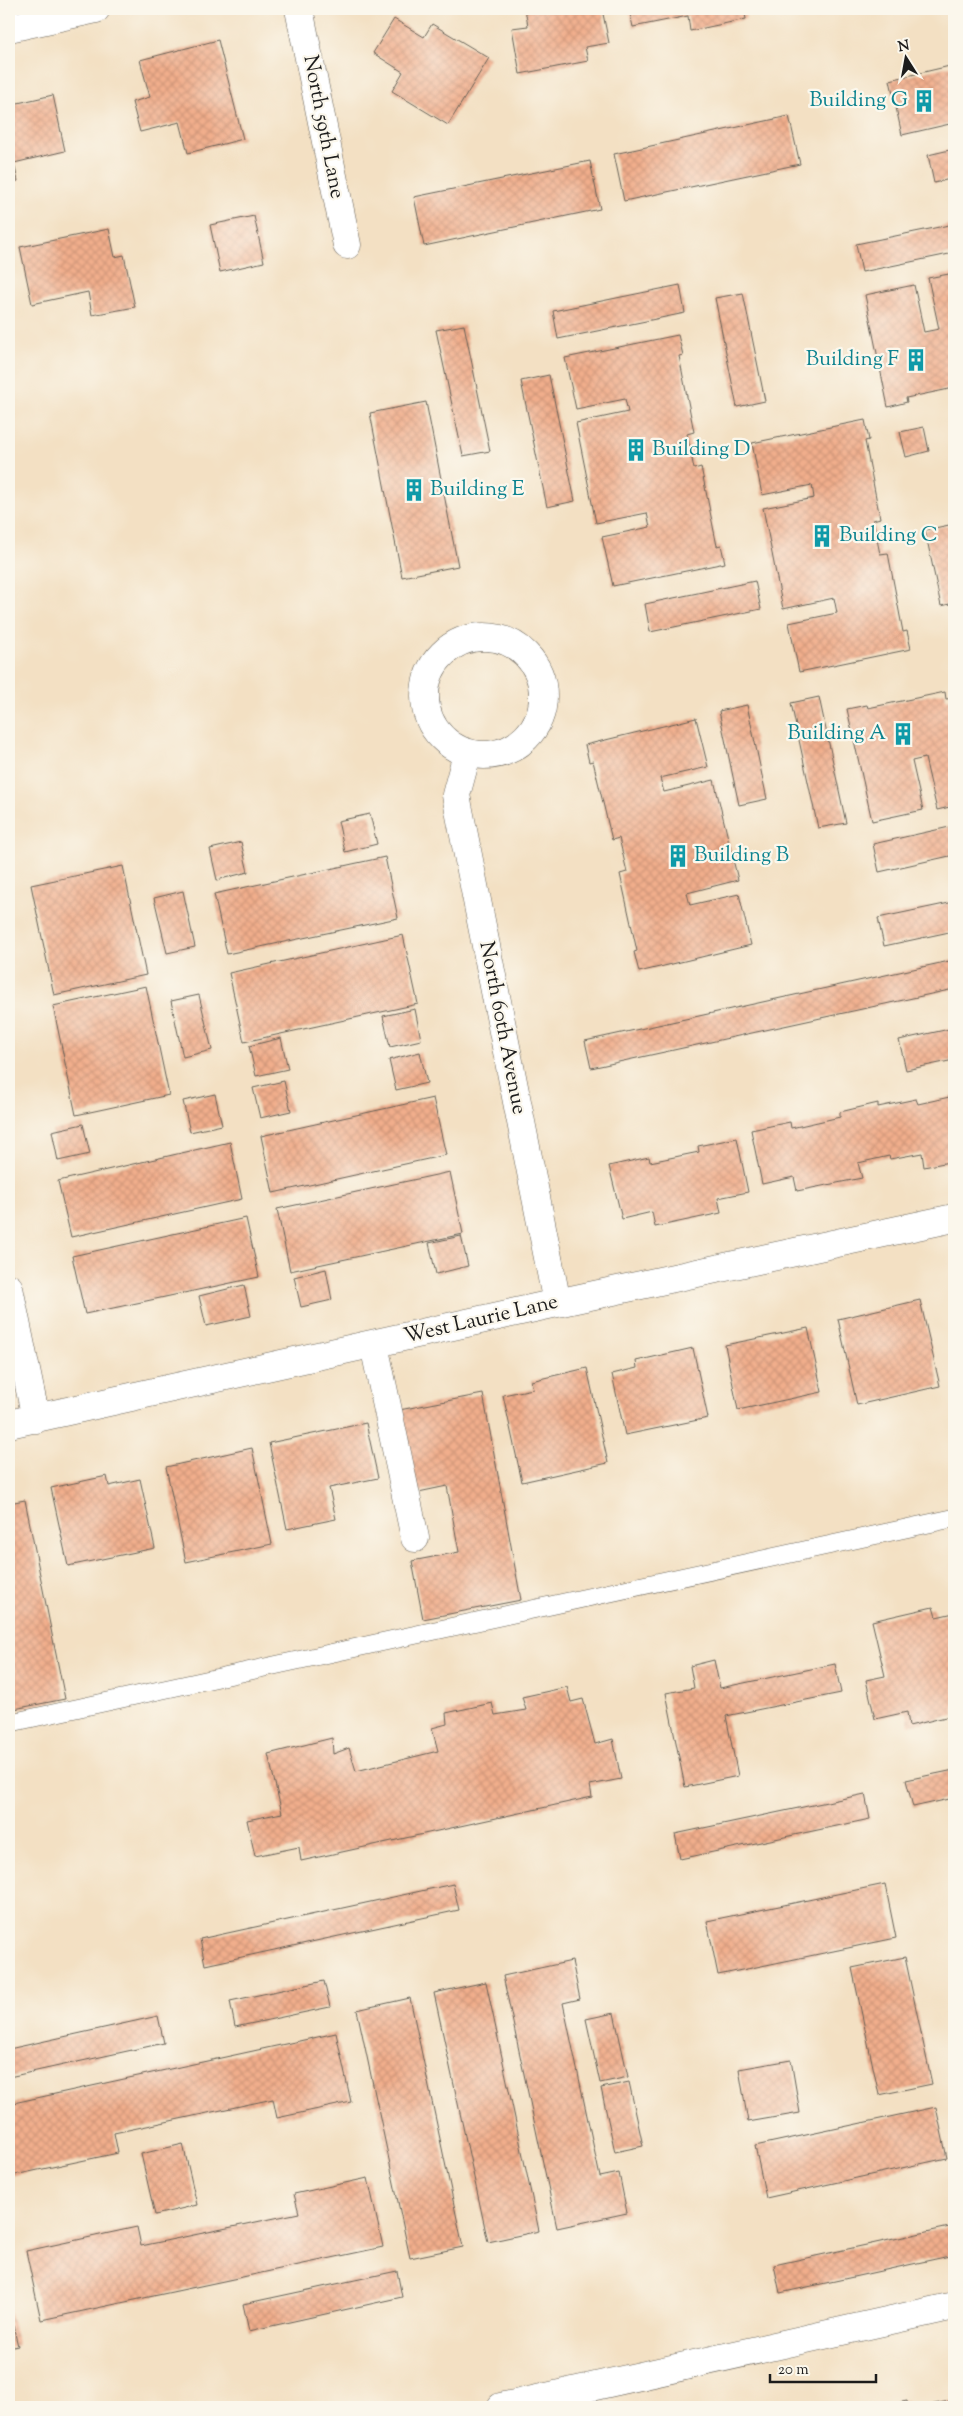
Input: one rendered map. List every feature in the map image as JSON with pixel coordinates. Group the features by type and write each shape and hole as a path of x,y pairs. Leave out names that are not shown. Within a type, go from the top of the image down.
{"street":[{"path":"9,28 96,9"},
{"name":"North 59th Lane","path":"300,9 347,245"},
{"path":"489,637 506,641 520,649 531,660 539,673 544,688 543,704 539,719 530,734 517,746 502,754 484,756 467,754 451,746 438,735 429,720 425,694 431,669 441,654 455,644 471,638 489,637"},
{"name":"North 60th Avenue","path":"467,754 456,795 556,1303"},
{"name":"West Laurie Lane","path":"9,1424 556,1303 954,1218"},
{"path":"9,1288 36,1419"},
{"path":"374,1344 415,1538"},
{"path":"501,2407 954,2306"}],"lane":[{"path":"9,1723 954,1518"}],"building":[{"path":"525,9 602,9 609,43 585,47 588,61 520,74 512,28 528,26"},
{"path":"629,9 744,9 746,19 690,31 688,16 633,27"},
{"path":"765,9 788,9 788,10 766,14"},
{"path":"394,19 424,37 432,24 489,58 448,125 392,91 403,72 373,53"},
{"path":"218,40 243,139 188,153 180,122 140,132 132,102 150,97 140,60"},
{"name":"Building G","path":"954,65 954,123 902,135 890,80"},
{"path":"53,95 65,151 14,163 18,181 9,183 9,105"},
{"path":"789,116 800,164 624,201 614,154"},
{"path":"954,149 954,178 934,183 928,155"},
{"path":"590,161 600,209 424,246 414,197"},
{"path":"254,216 264,262 220,272 210,225"},
{"path":"954,224 954,253 862,272 856,244"},
{"path":"109,229 115,257 124,255 135,307 92,315 88,292 32,304 20,247"},
{"name":"Building F","path":"954,273 954,388 906,398 907,402 888,407 865,295 914,285 924,332 939,329 928,278"},
{"path":"680,285 685,313 558,339 553,311"},
{"path":"743,293 765,401 737,407 715,298"},
{"path":"464,325 490,451 463,456 436,330"},
{"name":"Building D","path":"678,335 683,355 679,356 694,432 687,434 694,469 701,467 717,546 721,545 725,563 613,586 602,537 650,527 647,513 596,523 576,423 628,412 625,399 576,409 565,358"},
{"path":"549,375 575,501 547,507 521,381"},
{"name":"Building E","path":"426,402 458,566 402,577 370,413"},
{"name":"Building C","path":"865,420 869,440 865,441 880,518 873,520 880,554 888,553 903,632 907,631 911,649 799,672 789,623 837,613 834,598 783,609 763,508 814,498 812,485 762,495 752,443"},
{"path":"924,427 929,451 906,457 900,432"},
{"path":"954,524 954,603 941,606 925,530"},
{"path":"755,581 761,609 650,632 645,604"},
{"name":"Building A","path":"945,692 946,699 954,698 954,806 937,810 925,758 912,761 923,810 872,821 847,709 867,705 868,708"},
{"path":"819,697 846,823 818,828 791,703"},
{"path":"747,705 767,799 739,805 719,711"},
{"name":"Building B","path":"696,718 708,767 660,778 664,792 714,780 738,880 687,893 690,905 739,894 751,945 639,972 634,952 637,951 620,874 627,872 619,838 612,840 593,761 589,762 585,745"},
{"path":"370,814 377,844 345,852 338,821"},
{"path":"954,826 954,855 879,872 873,844"},
{"path":"241,842 248,872 217,880 210,849"},
{"path":"385,857 398,918 227,954 214,894"},
{"path":"123,866 146,975 54,995 31,885"},
{"path":"183,891 195,947 167,953 154,898"},
{"path":"954,902 954,931 884,946 878,918"},
{"path":"403,935 418,1004 244,1042 229,973"},
{"path":"954,960 954,989 591,1068 585,1041"},
{"path":"146,986 169,1095 76,1115 53,1006"},
{"path":"199,995 212,1050 183,1057 171,1001"},
{"path":"415,1009 421,1040 390,1047 383,1016"},
{"path":"954,1028 954,1060 906,1070 899,1040"},
{"path":"281,1038 288,1069 256,1076 249,1046"},
{"path":"420,1052 427,1083 396,1090 389,1060"},
{"path":"284,1081 291,1111 260,1118 253,1088"},
{"path":"215,1094 222,1125 190,1132 183,1101"},
{"path":"954,1096 954,1161 924,1167 922,1153 890,1159 889,1156 858,1163 862,1178 797,1191 794,1177 762,1184 751,1130 790,1122 791,1128 840,1117 840,1112 878,1103 878,1107 916,1099 918,1104"},
{"path":"433,1098 446,1155 273,1193 261,1136"},
{"path":"83,1124 90,1154 58,1161 52,1131"},
{"path":"737,1138 748,1192 718,1198 721,1213 655,1227 652,1212 622,1219 609,1166 649,1157 650,1162 699,1152 698,1146"},
{"path":"230,1142 242,1199 71,1237 58,1181"},
{"path":"450,1172 463,1234 290,1271 277,1209"},
{"path":"246,1218 259,1277 85,1314 72,1256"},
{"path":"461,1236 468,1266 436,1274 429,1243"},
{"path":"326,1269 332,1300 301,1307 294,1277"},
{"path":"244,1285 251,1316 206,1326 199,1296"},
{"path":"920,1300 940,1386 857,1405 838,1319"},
{"path":"808,1328 822,1392 738,1410 725,1345"},
{"path":"693,1348 708,1418 625,1435 612,1374 637,1368 636,1361"},
{"path":"587,1368 608,1463 522,1482 503,1395 533,1389 531,1381"},
{"path":"483,1394 521,1600 423,1619 412,1561 459,1552 447,1486 409,1494 394,1411"},
{"path":"366,1423 378,1478 329,1488 336,1519 287,1529 269,1443"},
{"path":"252,1448 272,1544 186,1562 166,1467"},
{"path":"107,1476 109,1486 140,1479 155,1548 68,1566 51,1488"},
{"path":"25,1500 65,1699 9,1710 9,1503"},
{"path":"933,1607 936,1617 954,1613 954,1715 909,1726 907,1712 875,1719 866,1680 885,1676 872,1621"},
{"path":"714,1660 720,1688 835,1664 841,1693 726,1716 738,1776 685,1787 666,1693 694,1688 690,1666"},
{"path":"567,1687 571,1702 583,1699 595,1744 613,1739 621,1779 590,1785 592,1797 301,1861 299,1847 255,1856 247,1820 282,1813 268,1754 332,1738 333,1754 349,1748 356,1771 438,1751 432,1728 447,1724 446,1713 492,1703 495,1715 526,1710 522,1697"},
{"path":"954,1770 954,1798 913,1807 906,1780"},
{"path":"865,1794 870,1819 680,1859 675,1834"},
{"path":"453,1884 459,1910 205,1965 200,1939"},
{"path":"885,1884 896,1938 718,1975 707,1921"},
{"path":"905,1957 932,2084 879,2095 852,1968"},
{"path":"572,1961 580,1999 563,2003 600,2177 619,2173 627,2213 557,2228 503,1976"},
{"path":"324,1981 330,2007 235,2027 230,2001"},
{"path":"486,1982 539,2231 488,2242 434,1993"},
{"path":"410,1998 463,2247 410,2258 357,2010"},
{"path":"614,2013 628,2077 600,2083 586,2019"},
{"path":"158,2016 164,2043 9,2077 9,2049"},
{"path":"336,2033 351,2102 277,2118 273,2099 114,2133 118,2153 10,2176 9,2104"},
{"path":"791,2060 800,2113 748,2122 739,2069"},
{"path":"629,2082 643,2146 615,2152 601,2088"},
{"path":"936,2107 947,2158 766,2198 755,2146"},
{"path":"183,2144 197,2205 155,2215 141,2154"},
{"path":"368,2178 383,2247 41,2320 26,2251 137,2227 141,2246 299,2213 294,2194"},
{"path":"954,2226 954,2255 780,2293 774,2265"},
{"path":"397,2271 402,2297 249,2331 243,2304"},
{"path":"9,2309 18,2346 9,2348"},
{"path":"954,2400 954,2407 925,2407 925,2406"},
{"path":"907,2401 908,2407 882,2407 882,2406"}],"place":[{"name":"Building G","path":"924,101"},
{"name":"Building F","path":"916,360"},
{"name":"Building D","path":"636,450"},
{"name":"Building E","path":"414,490"},
{"name":"Building C","path":"822,536"},
{"name":"Building A","path":"903,734"},
{"name":"Building B","path":"678,856"}]}
